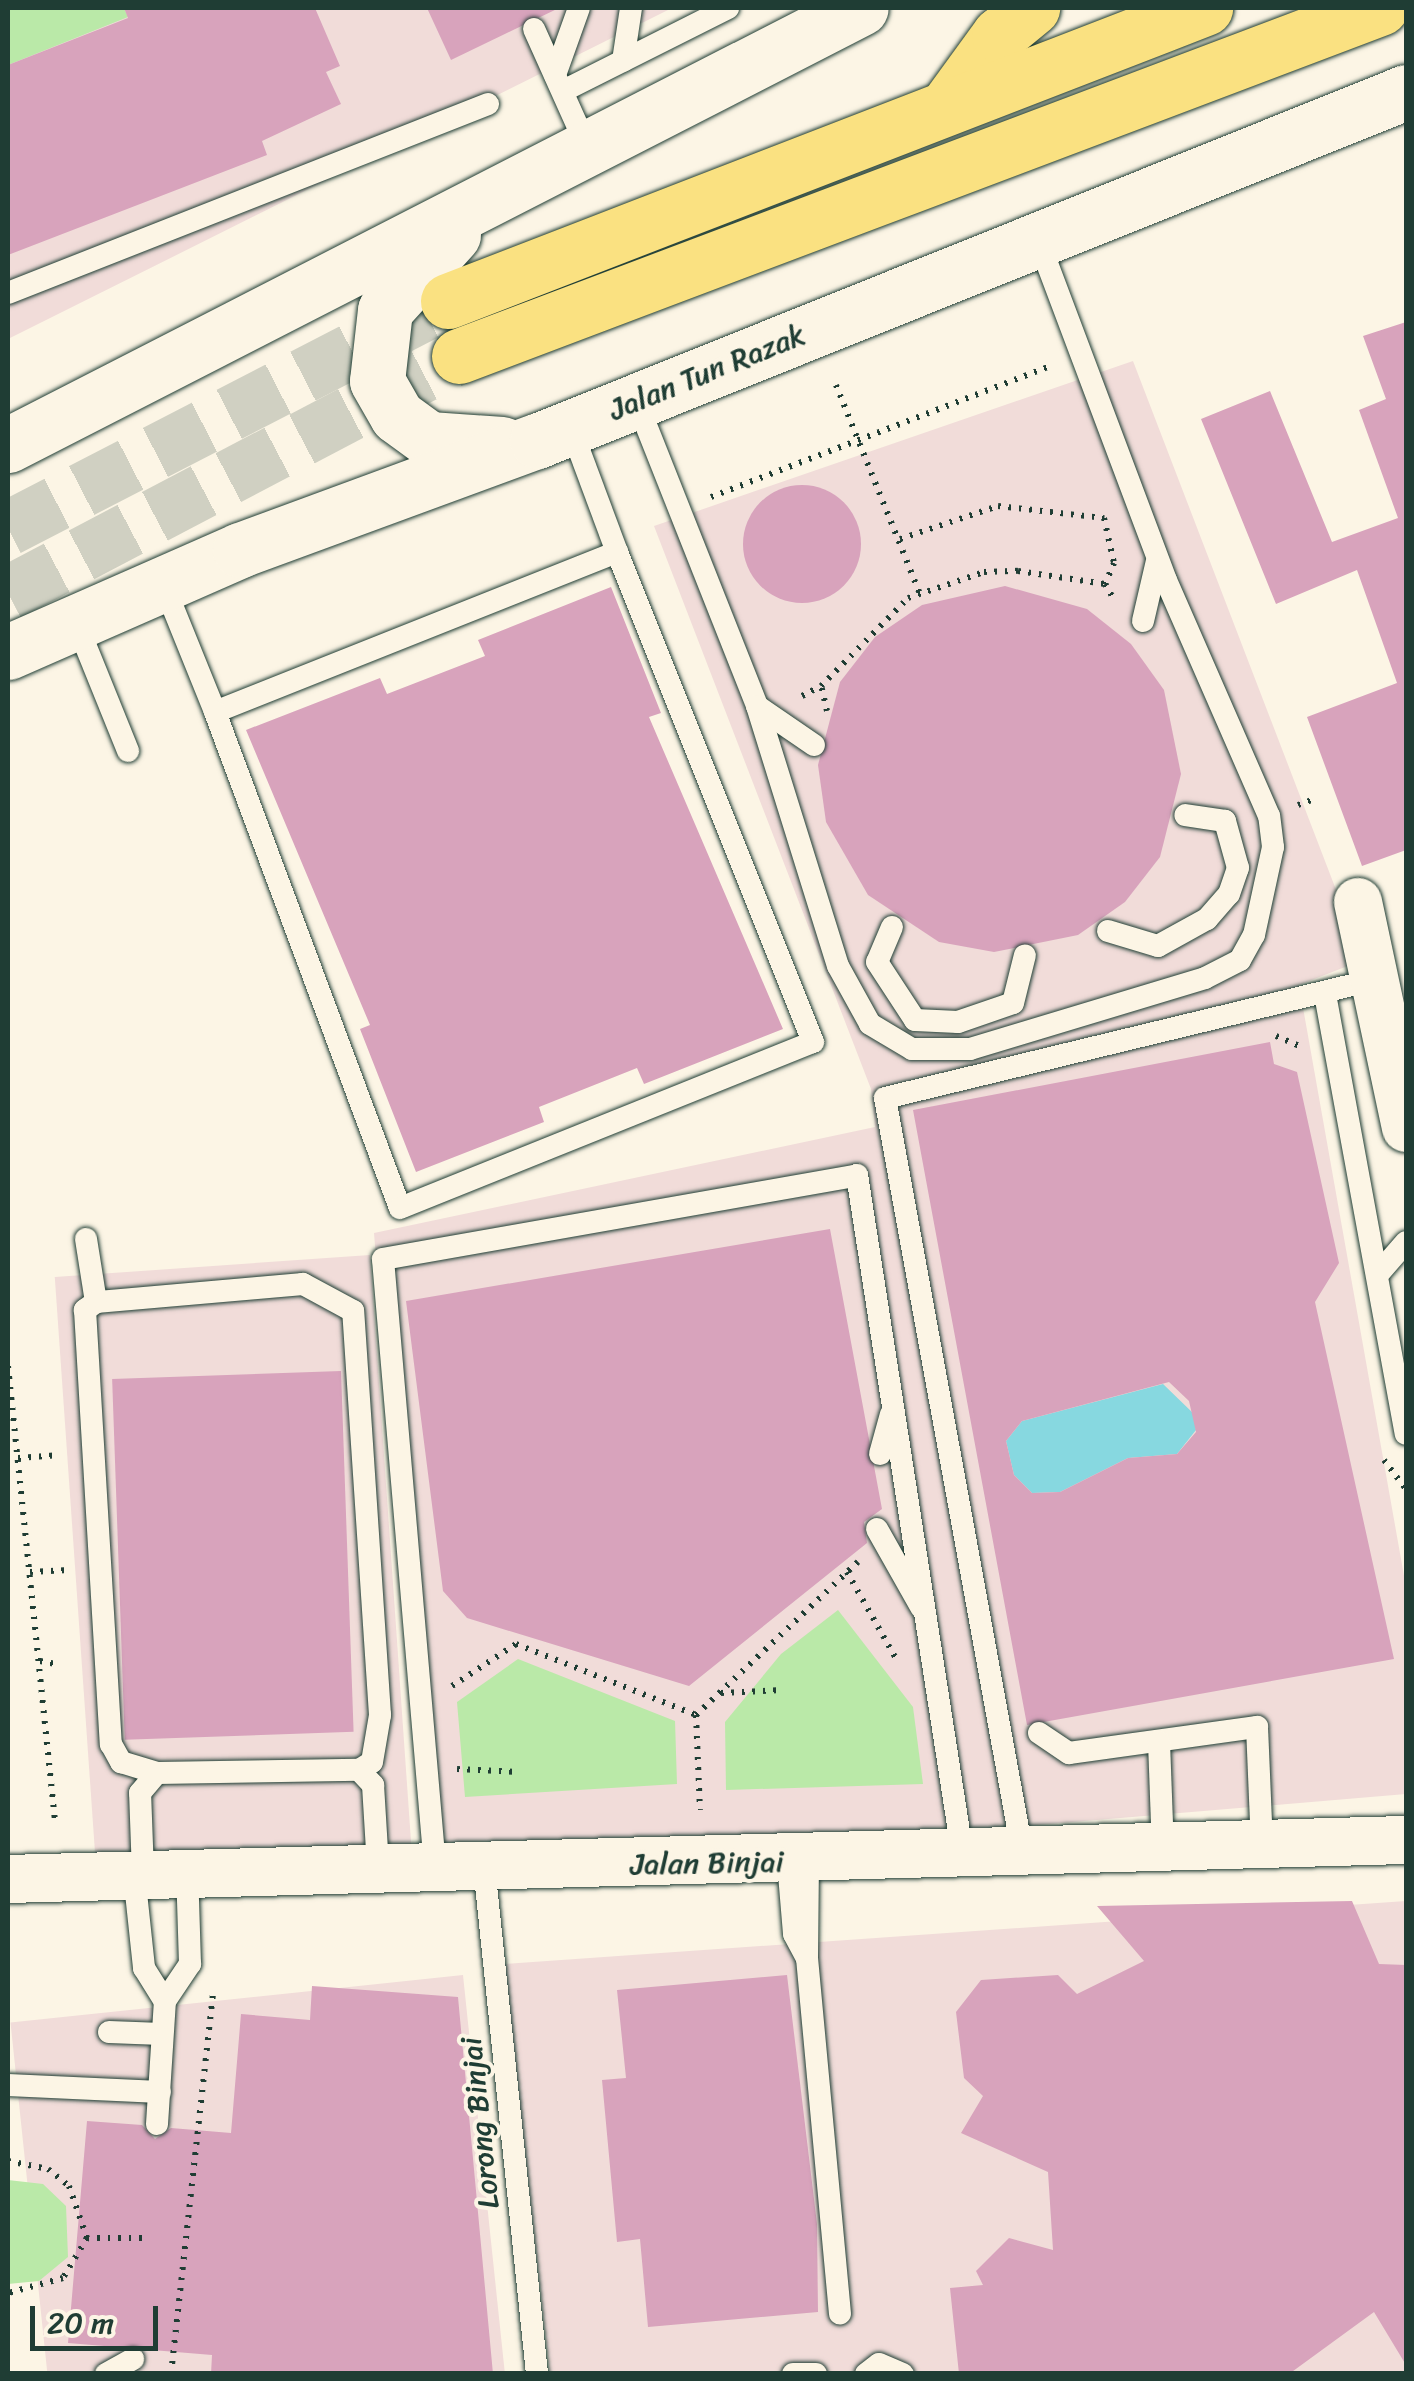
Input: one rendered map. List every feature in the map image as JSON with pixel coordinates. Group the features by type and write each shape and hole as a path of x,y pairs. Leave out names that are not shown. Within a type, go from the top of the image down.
{"main road":[{"path":"8,445 861,8"},
{"path":"952,101 998,35 1032,8"},
{"path":"448,300 952,101 1205,8"},
{"path":"459,356 1380,8"},
{"name":"Jalan Tun Razak","path":"8,652 163,583 554,434 1406,92"},
{"path":"483,204 385,310 377,381 396,416 429,440 554,434"}],"street":[{"path":"1358,902 1406,1128"},
{"name":"Jalan Binjai","path":"8,1879 155,1872 964,1858 1406,1840"}],"lane":[{"path":"559,83 579,8"},
{"path":"623,61 631,8"},
{"path":"559,83 623,61 728,8"},
{"path":"534,29 588,149"},
{"path":"8,293 488,104"},
{"path":"636,400 757,706 838,966 870,1024 890,1040 912,1049 970,1048 1205,978 1240,960 1254,934 1273,847 1269,816 1158,559 1038,240"},
{"path":"163,583 357,1077 364,1116 400,1208 813,1042 775,970 616,552 554,434"},
{"path":"215,712 616,552"},
{"path":"1144,621 1158,559"},
{"path":"76,622 128,751"},
{"path":"757,706 814,746"},
{"path":"1108,931 1158,946 1207,919 1229,894 1235,838 1225,822 1185,815"},
{"path":"892,928 877,944 878,962 916,1020 958,1022 1012,1003 1026,954"},
{"path":"1023,1856 988,1599 885,1098 1057,1070 1377,979"},
{"path":"1325,994 1406,1434"},
{"path":"364,1116 390,1122"},
{"path":"435,1867 400,1386 383,1258 857,1175 869,1322 893,1404 964,1858"},
{"path":"86,1238 96,1302"},
{"path":"1379,1274 1406,1242"},
{"path":"302,1284 327,1290 353,1311 357,1421 380,1715 372,1762 359,1770 157,1772 121,1762 110,1744 103,1460 85,1310 96,1302 302,1284"},
{"path":"880,1454 893,1404"},
{"path":"878,1535 926,1614"},
{"path":"1039,1733 1060,1752 1159,1742 1257,1726 1262,1846"},
{"path":"1159,1742 1163,1850"},
{"path":"359,1770 373,1785 378,1868"},
{"path":"157,1772 140,1794 155,1872 190,1964 165,2001 157,2124"},
{"path":"798,1862 840,2313"},
{"name":"Lorong Binjai","path":"484,1866 537,2374"},
{"path":"155,1872 144,1968 165,2001"},
{"path":"109,2032 162,2034"},
{"path":"8,2086 160,2092"},
{"path":"106,2374 133,2359"},
{"path":"866,2374 879,2364 902,2374"},
{"path":"793,2374 816,2374"}],"path":[{"path":"1042,352 1054,384"},
{"path":"711,496 1048,366"},
{"path":"836,385 920,594"},
{"path":"1098,501 1114,563 1105,584"},
{"path":"900,539 998,506 1104,518"},
{"path":"827,711 821,686 892,611 920,594 984,572 1105,584"},
{"path":"1105,584 1121,612"},
{"path":"8,1366 54,1823"},
{"path":"696,1714 878,1535"},
{"path":"443,1692 516,1644 696,1714"},
{"path":"40,1662 60,1665"},
{"path":"720,1693 782,1690"},
{"path":"696,1714 700,1810"},
{"path":"449,1750 452,1785"},
{"path":"451,1769 519,1772"},
{"path":"171,2374 214,1980"},
{"path":"8,2161 48,2169 69,2186 87,2238"},
{"path":"87,2238 145,2238"},
{"path":"8,2293 63,2278 87,2238"}],"shaded area":[{"path":"8,8 672,8 8,339"},
{"path":"1133,361 1363,960 1299,985 1406,1587 1406,1794 988,1829 422,1843 374,1233 875,1127 871,1089 654,526"},
{"path":"370,1255 411,1847 96,1869 55,1277"},
{"path":"1406,1901 1406,2373 550,2373 504,1964"},
{"path":"463,1975 505,2373 47,2374 10,2023"}],"green space":[{"path":"8,8 124,8 128,17 8,65"},
{"path":"838,1610 913,1707 923,1784 726,1790 725,1722 781,1654"},
{"path":"518,1659 675,1721 677,1784 465,1797 457,1702"},
{"path":"8,2180 43,2184 66,2206 68,2257 39,2281 8,2284"}],"water":[{"path":"1163,1384 1194,1414 1196,1430 1177,1454 1128,1458 1060,1492 1032,1493 1014,1475 1006,1441 1022,1421"}],"building":[{"path":"124,8 315,8 340,66 326,72 341,104 262,141 267,155 8,255 8,65 128,18"},
{"path":"427,8 559,8 451,60"},
{"path":"1406,322 1406,850 1362,866 1307,717 1397,683 1357,570 1276,604 1201,419 1270,391 1332,542 1398,518 1359,410 1386,399 1363,336"},
{"path":"802,485 825,490 844,502 856,521 861,544 856,567 844,586 825,598 802,603 779,598 760,586 748,567 743,544 748,521 760,502 779,490"},
{"path":"1005,586 1087,609 1131,644 1164,690 1181,774 1160,857 1125,902 1078,935 994,952 939,942 868,895 826,822 818,765 840,682 875,637 922,605"},
{"path":"611,587 661,713 649,717 783,1029 644,1084 637,1068 539,1107 544,1122 416,1172 360,1029 370,1025 246,730 380,678 387,694 485,656 478,640"},
{"path":"1270,1042 1274,1064 1297,1072 1339,1263 1315,1302 1394,1659 1027,1725 913,1110","holes":["1169,1382 1189,1401 1196,1432 1177,1454 1128,1458 1060,1492 1032,1493 1014,1475 1006,1441 1022,1421"]},
{"path":"830,1229 882,1509 864,1522 867,1543 689,1686 467,1618 443,1591 406,1301"},
{"path":"341,1371 354,1732 125,1740 112,1379"},
{"path":"1352,1901 1379,1964 1406,1965 1406,2365 1374,2312 1289,2374 959,2374 950,2288 983,2285 976,2271 1009,2238 1053,2250 1048,2172 961,2133 983,2096 964,2078 956,2012 981,1980 1058,1975 1077,1994 1144,1961 1097,1906"},
{"path":"787,1975 817,2224 818,2312 648,2327 640,2239 617,2242 602,2080 626,2078 617,1990"},
{"path":"312,1986 458,1997 493,2374 211,2374 212,2355 68,2343 87,2121 142,2125 155,2139 171,2128 231,2133 241,2014 310,2020"}],"tunnel":[{"path":"8,528 448,301"},
{"path":"8,593 459,356"}]}
